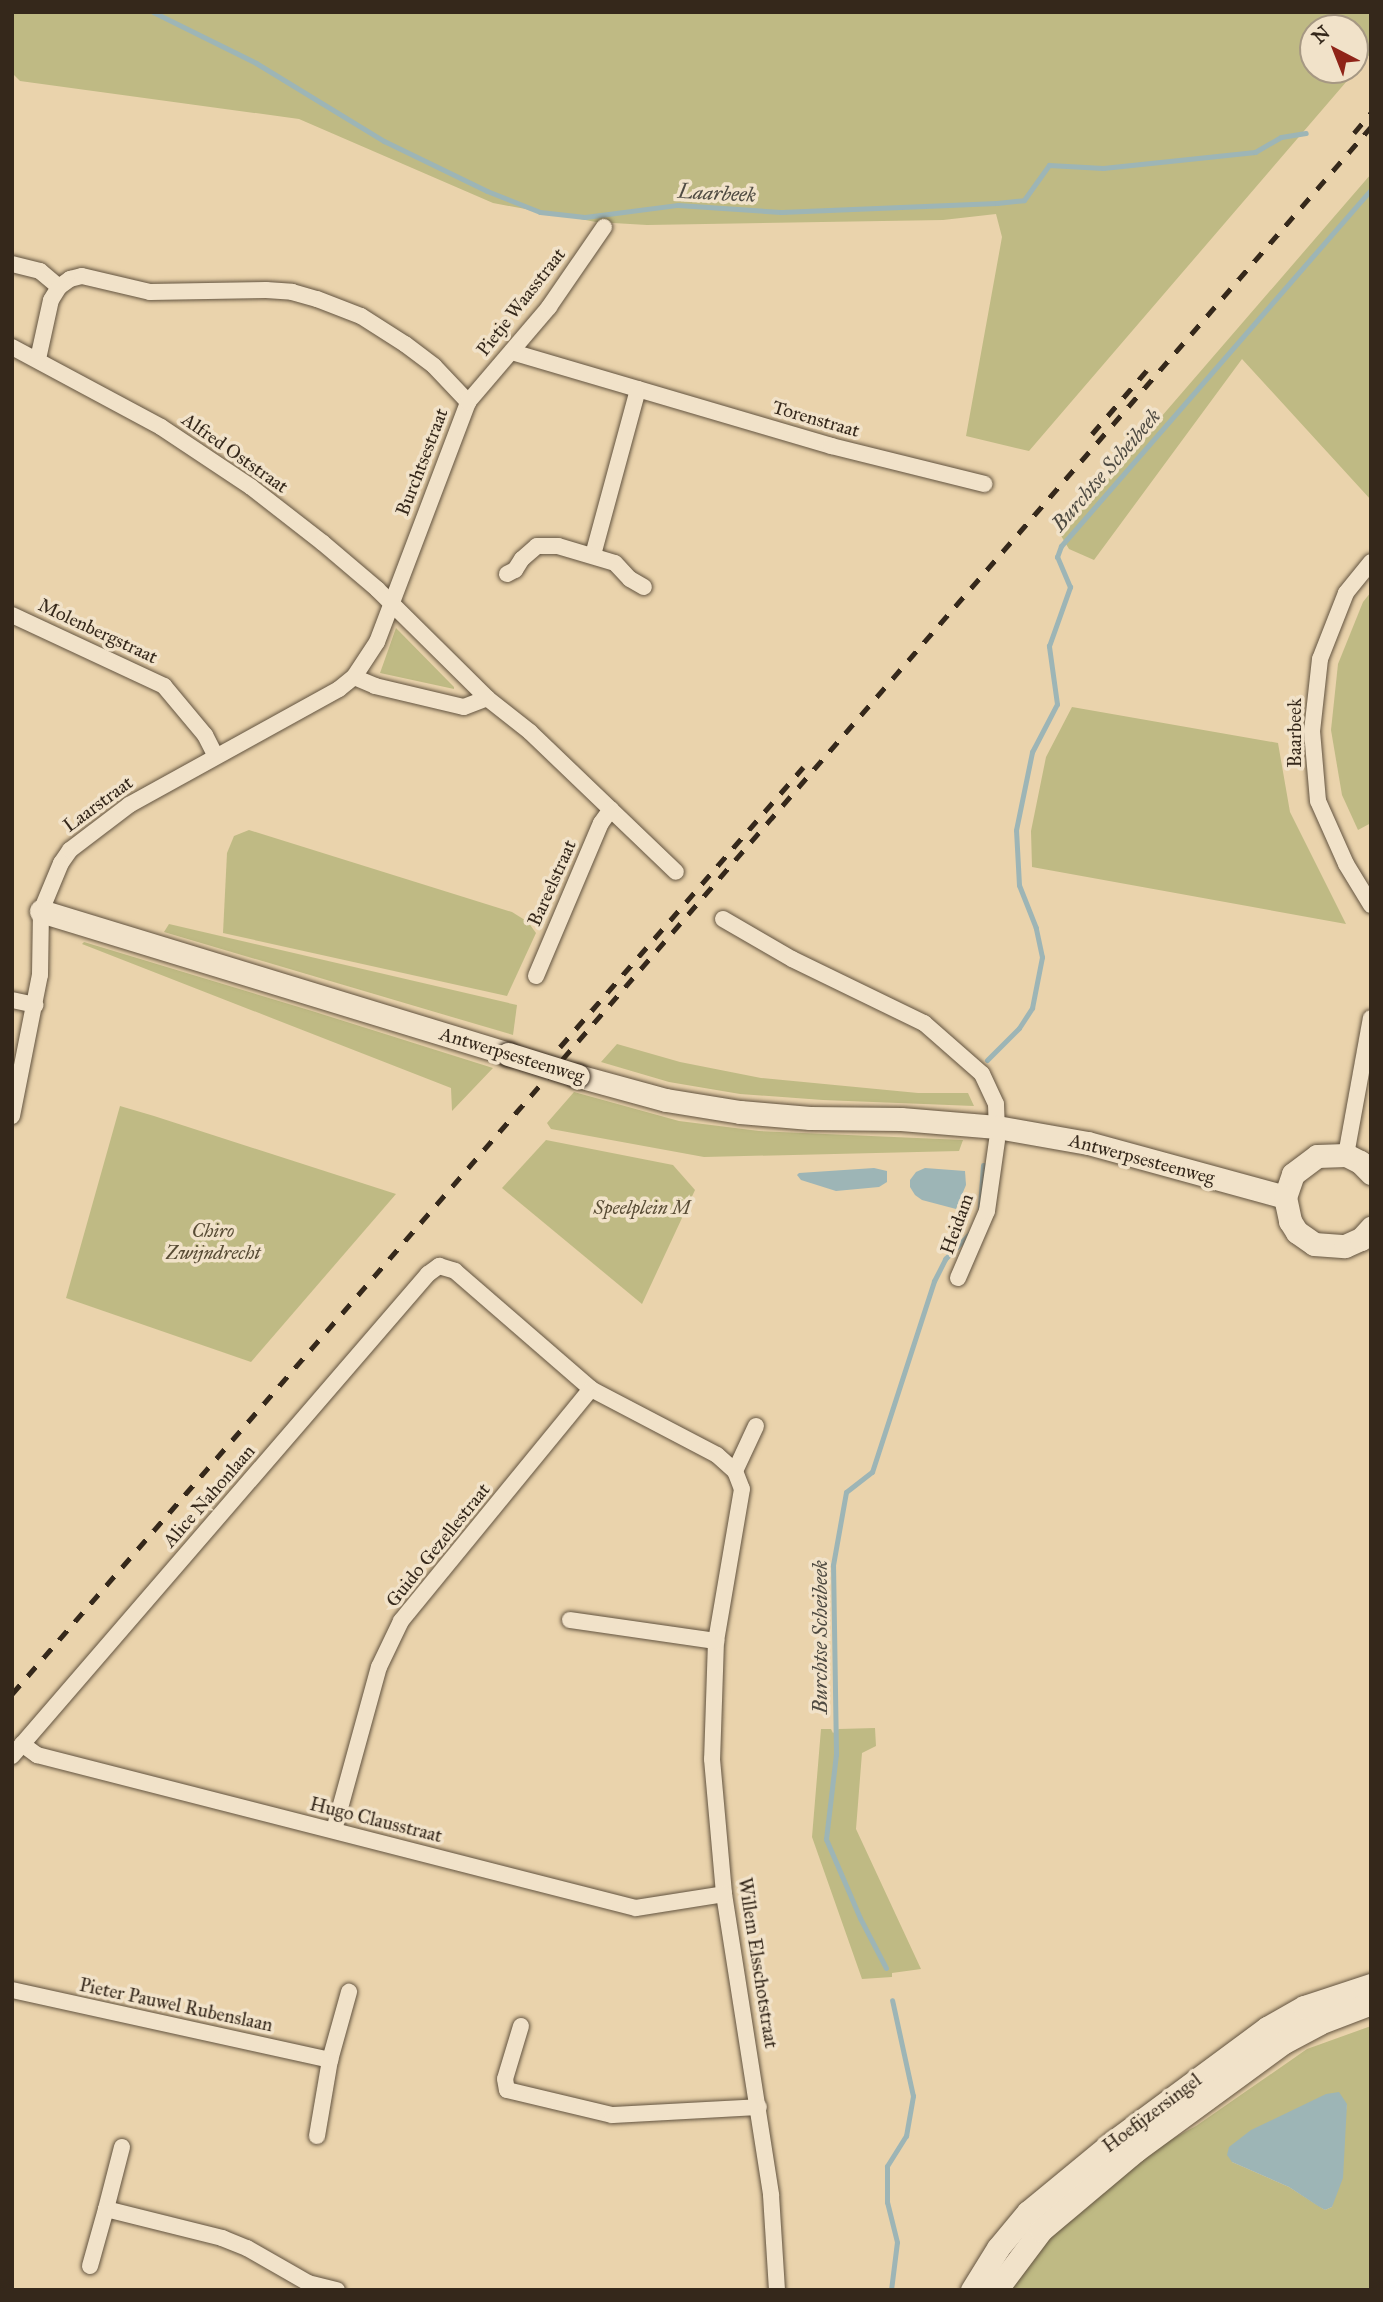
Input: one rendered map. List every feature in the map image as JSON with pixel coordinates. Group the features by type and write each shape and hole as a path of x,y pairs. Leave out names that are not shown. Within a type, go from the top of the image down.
{"street":[{"name":"Pietje Waasstraat","path":"468,402 549,307 604,227"},
{"path":"12,264 40,271 60,287 51,300 38,359"},
{"name":"Burchtsestraat","path":"60,287 70,279 82,276 150,292 292,292 361,316 434,366 468,402 391,603"},
{"name":"Alfred Oststraat","path":"12,347 161,427 218,464 323,543 391,603"},
{"name":"Torenstraat","path":"512,352 831,446 984,484"},
{"path":"593,555 638,389"},
{"path":"507,574 515,570 522,559 537,546 558,546 615,564 629,579 644,587"},
{"name":"Baarbeek","path":"1371,562 1346,593 1320,659 1312,730 1318,801 1346,864 1371,905"},
{"path":"391,603 487,698 530,732 676,872"},
{"name":"Laarstraat","path":"12,1116 43,953 41,911 52,880 70,850 121,810 215,755 339,689 354,677 377,642 391,603"},
{"name":"Molenbergstraat","path":"12,615 164,685 205,735 215,755"},
{"path":"354,677 363,683 464,707 487,698"},
{"name":"Bareelstraat","path":"536,976 601,822 611,808"},
{"name":"Antwerpsesteenweg","path":"41,911 508,1055 666,1100 729,1111 786,1116 901,1119 997,1134 1088,1143 1285,1197"},
{"path":"723,919 793,959 924,1023 982,1074 996,1104 997,1134"},
{"path":"12,1000 34,1005"},
{"path":"1346,1155 1371,1018"},
{"name":"Heidam","path":"958,1278 987,1211 997,1134"},
{"path":"1371,1173 1360,1162 1346,1155 1329,1153 1308,1160 1293,1174 1285,1197 1290,1221 1297,1232 1314,1244 1345,1246 1361,1239 1371,1228"},
{"name":"Alice Nahonlaan","path":"17,1750 419,1284 439,1266 456,1271 591,1389"},
{"path":"591,1389 717,1455 734,1471 756,1426"},
{"name":"Guido Gezellestraat","path":"334,1830 379,1667 401,1621 591,1389"},
{"name":"Willem Elsschotstraat","path":"734,1471 742,1489 716,1641 712,1759 724,1894 771,2194 777,2290"},
{"path":"570,1620 716,1641"},
{"name":"Hugo Clausstraat","path":"17,1750 636,1908 724,1894"},
{"name":"Hoefijzersingel","path":"972,2290 998,2248 1028,2212 1113,2143 1267,2028 1304,2007 1371,1985"},
{"name":"Pieter Pauwel Rubenslaan","path":"12,1990 331,2060"},
{"path":"317,2136 331,2060 349,1992"},
{"name":"Hoefijzersingel","path":"996,2290 1041,2230 1135,2151 1284,2042 1319,2024 1371,2003"},
{"path":"522,2026 505,2079 507,2090 612,2115 759,2107"},
{"path":"90,2266 122,2147"},
{"path":"106,2209 222,2238 247,2248 308,2283 337,2290"}],"green space":[{"path":"12,12 1371,12 1369,55 1369,14 1299,14 1299,84 1344,84 1029,451 966,436 1002,237 996,214 943,220 647,225 596,222 493,203 299,119 20,81 12,73"},
{"path":"1371,174 1371,500 1242,359 1094,560 1069,549 1060,534"},
{"path":"1371,592 1371,823 1358,830 1342,795 1331,730 1338,664 1363,602"},
{"path":"396,628 454,687 454,689 380,673"},
{"path":"1072,707 1278,743 1290,812 1346,924 1032,867 1031,831 1046,757"},
{"path":"249,830 512,912 528,922 536,933 507,996 223,933 227,853 234,836"},
{"path":"169,924 517,1005 513,1035 164,932"},
{"path":"84,942 493,1068 452,1111 451,1088 82,944"},
{"path":"617,1044 680,1062 761,1078 918,1093 968,1093 974,1106 740,1094 669,1082 601,1062"},
{"path":"574,1092 679,1121 759,1131 963,1140 959,1151 704,1157 551,1129 547,1123"},
{"name":"Chiro Zwijndrecht","path":"120,1106 396,1194 251,1362 66,1298"},
{"name":"Speelplein M","path":"546,1140 673,1165 695,1190 642,1304 502,1188"},
{"path":"875,1728 876,1746 862,1753 856,1829 921,1969 892,1973 892,1977 862,1979 812,1837 821,1729 831,1729 833,1733 839,1729"},
{"path":"1371,2026 1371,2290 1005,2290 1032,2252 1137,2158 1196,2126 1307,2049","holes":["1347,2104 1332,2207 1325,2210 1289,2187 1232,2162"]}],"water":[{"path":"874,1168 887,1171 887,1182 879,1187 836,1191 801,1180 797,1175 799,1173"},
{"path":"925,1168 965,1171 966,1185 956,1209 922,1200 915,1195 910,1187 910,1180 916,1172"},
{"path":"1339,2092 1347,2104 1343,2178 1332,2207 1325,2210 1289,2187 1232,2162 1227,2155 1229,2147 1251,2130 1326,2094"}],"waterway":[{"name":"Laarbeek","path":"153,12 256,63 384,141 487,191 540,212 585,217 678,205 781,212 1024,200 1049,165 1103,168 1255,152 1281,137 1306,133"},
{"name":"Burchtse Scheibeek","path":"987,1060 1019,1028 1032,1008 1042,957 1036,928 1019,885 1016,830 1032,752 1057,704 1049,646 1070,587 1057,557 1061,546 1371,190"},
{"name":"Burchtse Scheibeek","path":"980,1207 983,1165"},
{"name":"Burchtse Scheibeek","path":"886,1968 860,1918 826,1839 836,1754 833,1565 846,1492 872,1472 934,1281 945,1259 972,1231"},
{"name":"Burchtse Scheibeek","path":"891,2290 897,2242 887,2202 887,2166 906,2136 913,2096 892,2000"}],"railway":[{"path":"1354,133 1371,113"},
{"path":"12,1694 1371,127"},
{"path":"1092,434 1147,370"},
{"path":"560,1047 803,767"}]}
